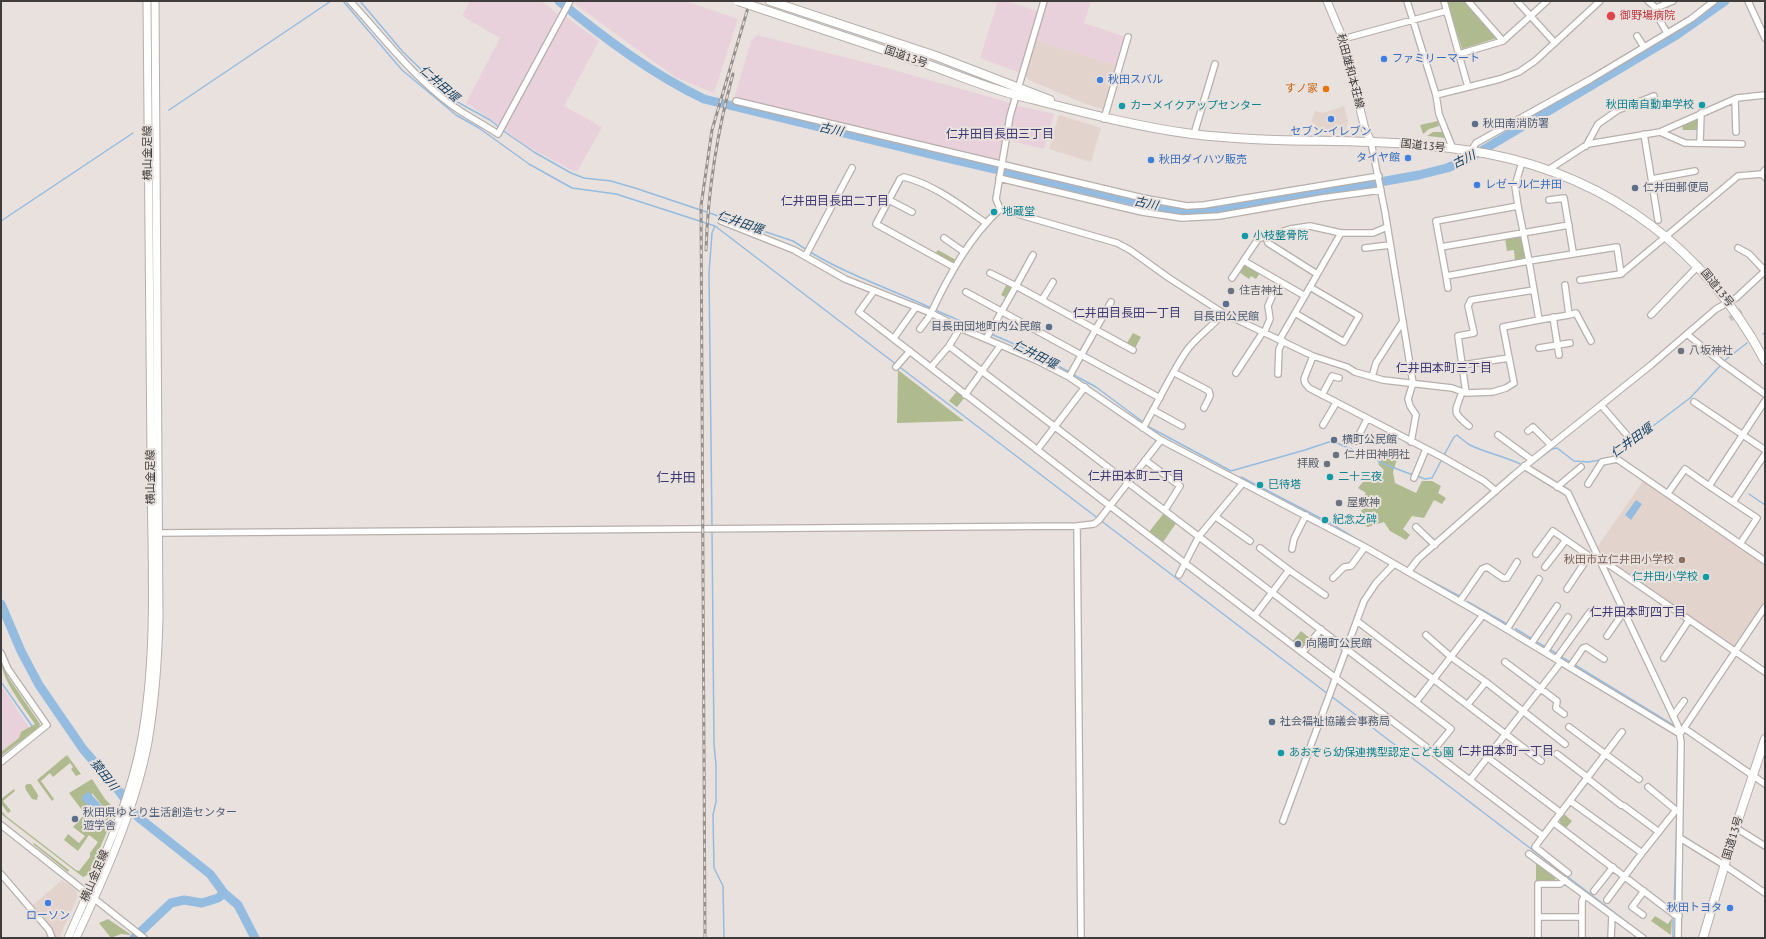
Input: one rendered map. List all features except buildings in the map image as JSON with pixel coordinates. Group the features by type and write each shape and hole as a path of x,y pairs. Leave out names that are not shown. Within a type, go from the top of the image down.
{"highway":[{"name":"国道13号","path":"738,1 932,66 1016,96 1104,118 1194,134 1262,140 1411,144 1472,151 1522,162 1548,170 1575,180 1612,200 1667,236 1698,266 1729,302 1765,360"},
{"name":"国道13号","path":"770,1 936,56 1018,86 1075,110"},
{"name":"国道13号","path":"1703,938 1724,865 1765,739"}],"main road":[{"name":"横山金足線","path":"130,797 142,738 151,646 147,1"},
{"name":"横山金足線","path":"76,938 91,895 124,814 148,743 157,671 159,618 155,1"},
{"name":"秋田雄和本荘線","path":"1327,1 1343,39 1365,129 1371,142"},
{"name":"横山金足線","path":"68,938 91,895"}],"street":[{"path":"350,1 408,66 434,90 454,106 498,134 570,1"},
{"path":"1000,209 996,199 1010,116 1044,1"},
{"path":"1407,1 1436,95 1441,120 1453,149"},
{"path":"1444,1 1468,87"},
{"path":"1468,1 1503,41"},
{"path":"1517,1 1555,43"},
{"path":"1459,54 1503,41 1547,1"},
{"path":"1436,95 1519,72 1555,43 1600,1"},
{"path":"1648,1 1656,8 1673,1"},
{"path":"1472,151 1476,143 1691,19 1714,1"},
{"path":"1748,1 1765,38"},
{"path":"1343,39 1446,11"},
{"path":"1657,15 1667,33"},
{"path":"1637,36 1644,47"},
{"path":"1104,118 1128,37"},
{"path":"1194,134 1215,64"},
{"path":"1548,170 1586,146 1660,132 1735,99 1765,95"},
{"path":"1586,146 1598,124 1618,110 1654,96"},
{"path":"1735,99 1736,132"},
{"path":"736,101 1002,166 1143,198 1187,206 1222,203 1379,177"},
{"path":"1700,143 1701,113"},
{"path":"1660,132 1685,143 1742,144"},
{"path":"1644,134 1658,220"},
{"path":"1371,142 1379,177 1413,384 1408,399 1410,406 1416,415 1412,442"},
{"path":"1522,162 1515,186 1539,320"},
{"path":"806,256 852,168"},
{"path":"1652,179 1695,171"},
{"path":"1580,280 1621,274 1738,176 1764,174"},
{"path":"954,267 876,224 900,179 904,177 933,188 986,223"},
{"path":"1000,177 1142,212 1182,218 1219,216 1381,189"},
{"path":"1549,200 1564,198 1573,252"},
{"path":"889,200 912,212"},
{"path":"1448,288 1436,221 1518,206"},
{"path":"920,329 931,313 954,267 964,252 986,223 1000,209"},
{"path":"1000,209 1117,243 1130,250 1168,278 1223,313 1313,356 1372,377 1413,384 1452,388 1464,392 1493,392 1506,388 1514,383 1503,327 1576,313 1591,341"},
{"path":"721,221 806,256 846,278 874,291 931,313 960,328 989,336 1000,346 1038,361 1069,377 1161,440 1365,547 1460,601 1680,734"},
{"path":"1441,247 1569,225"},
{"path":"1232,278 1258,239 1310,226 1341,233 1373,233 1387,227"},
{"path":"1278,374 1279,349 1294,313 1341,233"},
{"path":"1266,237 1268,243 1317,274"},
{"path":"944,238 964,252"},
{"path":"1365,248 1390,244"},
{"path":"1446,276 1573,252 1617,247 1621,274"},
{"path":"1408,572 1418,559 1524,466 1688,335 1716,309 1729,302 1765,271 1749,254 1738,248"},
{"path":"989,336 1033,255"},
{"path":"1244,261 1305,296"},
{"path":"1651,315 1698,266"},
{"path":"990,273 1133,350"},
{"path":"1042,300 1053,282"},
{"path":"1565,285 1569,314"},
{"path":"1294,313 1344,342 1359,316 1310,287"},
{"path":"1469,426 1456,415 1455,411 1464,392 1458,336 1474,333 1468,306 1471,300 1534,290"},
{"path":"874,291 859,312 1184,563 1255,615 1543,836"},
{"path":"966,292 1160,398"},
{"path":"1236,373 1264,333 1270,319 1268,306 1274,292"},
{"path":"1069,377 1111,302"},
{"path":"894,338 916,307"},
{"path":"1143,428 1186,353 1196,340 1214,324 1223,313"},
{"path":"1553,317 1559,355"},
{"path":"1372,377 1376,363 1403,321"},
{"path":"931,367 949,346 960,328"},
{"path":"1688,335 1722,363 1765,394"},
{"path":"1539,348 1570,342"},
{"path":"949,346 1129,481 1451,729 1432,752"},
{"path":"965,395 1000,346"},
{"path":"898,365 910,351"},
{"path":"1313,356 1304,379 1304,384 1336,403 1426,449 1484,481 1496,491"},
{"path":"1462,365 1509,358"},
{"path":"1175,373 1209,391 1210,396 1204,408"},
{"path":"1322,395 1332,376 1339,378"},
{"path":"1037,450 1085,387"},
{"path":"1709,486 1765,401"},
{"path":"1694,402 1765,450"},
{"path":"1323,425 1336,403"},
{"path":"1601,404 1626,434"},
{"path":"1153,410 1182,426"},
{"path":"1356,441 1367,419"},
{"path":"1528,431 1534,427 1551,445"},
{"path":"1498,435 1532,460"},
{"path":"158,533 1077,526 1094,524 1100,519 1161,440"},
{"path":"1415,476 1426,449"},
{"path":"1733,502 1765,454"},
{"path":"1588,484 1602,462 1617,459 1765,561"},
{"path":"1145,460 1180,486 1165,510"},
{"path":"1524,466 1568,493 1673,716 1680,734 1678,938"},
{"path":"1556,487 1581,467"},
{"path":"1668,493 1685,469 1757,518 1740,544"},
{"path":"1179,575 1199,536 1216,517 1242,483"},
{"path":"1292,549 1294,539 1306,516"},
{"path":"1216,517 1250,541"},
{"path":"1077,526 1081,938"},
{"path":"1416,527 1435,545"},
{"path":"1536,554 1553,531 1589,556 1598,559 1765,672"},
{"path":"1545,567 1566,540"},
{"path":"1333,578 1344,567 1351,566 1365,547"},
{"path":"1260,548 1326,595"},
{"path":"1567,589 1589,556"},
{"path":"1460,601 1482,569 1487,567 1503,578 1507,578 1517,562"},
{"path":"1283,821 1356,621 1370,591 1394,564"},
{"path":"1255,615 1289,570"},
{"path":"1507,629 1539,578"},
{"path":"1531,644 1557,606"},
{"path":"1680,734 1765,607"},
{"path":"1470,780 1540,688 1590,612"},
{"path":"1607,636 1624,613"},
{"path":"1416,702 1483,615"},
{"path":"1545,652 1568,617"},
{"path":"1664,658 1689,620"},
{"path":"1356,621 1468,704 1541,761"},
{"path":"1303,652 1321,629"},
{"path":"1426,635 1451,657 1523,710 1564,744"},
{"path":"1570,667 1583,648 1586,647 1604,659"},
{"path":"1,653 8,670 47,726 1,762"},
{"path":"1505,662 1557,701 1556,708 1564,714"},
{"path":"1468,704 1486,682"},
{"path":"1673,716 1684,701"},
{"path":"1569,727 1639,779"},
{"path":"1684,728 1765,784"},
{"path":"1568,873 1535,847 1622,732"},
{"path":"1557,754 1658,832"},
{"path":"1487,757 1561,813"},
{"path":"1648,787 1679,810"},
{"path":"1570,801 1642,853"},
{"path":"1607,900 1658,832 1679,810"},
{"path":"1554,823 1625,876 1675,916 1679,916"},
{"path":"1,825 144,937"},
{"path":"1736,828 1765,846"},
{"path":"1680,838 1724,865 1765,893"},
{"path":"1529,854 1643,938"},
{"path":"1594,891 1613,867"},
{"path":"1,874 40,920 52,938"},
{"path":"1538,938 1538,884 1560,884 1565,880"},
{"path":"1644,891 1632,907 1644,915"},
{"path":"1582,938 1582,901 1585,895"},
{"path":"1611,938 1612,915"},
{"path":"1538,917 1582,917"}],"shaded area":[{"path":"470,1 542,1 559,15 499,125 466,103 500,38 462,16"},
{"path":"576,1 685,1 738,19 714,93 675,77 575,4"},
{"path":"998,1 1006,1 1043,13 1047,1 1091,1 1084,23 1126,37 1118,66 1031,39 1020,73 980,58"},
{"path":"565,16 599,41 564,106 602,127 578,170 575,172 525,145 504,129"},
{"path":"757,35 883,67 1011,103 999,166 733,102 751,41"},
{"path":"1036,40 1118,66 1105,110 1086,104 1029,80 1026,76"},
{"path":"1019,106 1054,114 1044,149 1008,140 1016,108"},
{"path":"1344,106 1348,121 1346,130 1315,132 1315,124 1311,122 1315,111 1323,113"},
{"path":"1059,115 1101,128 1091,162 1049,149"},
{"name":"秋田市立仁井田小学校","path":"1643,481 1765,566 1765,603 1734,647 1598,554 1598,546"},
{"path":"1,685 32,732 1,756"},
{"path":"62,880 76,890 78,896 59,938 56,938 52,929 33,905"}],"green space":[{"path":"1447,1 1466,1 1497,38 1462,49"},
{"path":"1694,119 1699,120 1698,130 1683,130 1682,124"},
{"path":"1438,121 1439,126 1429,129 1423,134 1420,125"},
{"path":"1433,132 1443,132 1446,138 1427,136"},
{"path":"1523,236 1526,259 1515,261 1514,250 1507,251 1505,238"},
{"path":"938,250 956,260 954,264 935,254"},
{"path":"1247,264 1260,273 1256,279 1251,276 1249,279 1239,272 1243,266"},
{"path":"1007,284 1012,289 1007,298 1001,295"},
{"path":"1133,333 1141,337 1135,348 1127,343"},
{"path":"898,370 964,421 897,423"},
{"path":"957,391 965,397 957,407 949,401"},
{"path":"1384,454 1397,459 1393,472 1395,483 1416,493 1422,481 1432,481 1441,486 1438,493 1446,498 1442,504 1434,500 1424,518 1412,516 1403,529 1410,535 1406,540 1390,531 1384,522 1368,527 1365,526 1369,519 1361,511 1365,507 1361,504 1364,500 1362,498 1366,493 1358,488 1366,478 1376,483 1384,470 1378,464"},
{"path":"1164,513 1177,522 1163,542 1149,532"},
{"path":"1301,631 1311,639 1302,650 1292,642"},
{"path":"1,659 8,677 40,724 39,727 1,756 1,752 19,738 21,732 35,724 19,702 9,684 2,667"},
{"path":"67,755 81,774 76,776 71,769 73,767 70,763 53,777 50,773 41,781 54,799 52,801 37,780"},
{"path":"92,779 105,799 116,810 89,874 83,877 1,814 1,810 6,816 79,871 90,857 90,853 98,842 89,835 78,851 64,840 68,834 79,843 85,836 73,827 85,814 69,793","holes":["92,793 104,808 94,819 91,807"]},
{"path":"27,784 31,784 38,795 37,800 32,799 26,790 25,786"},
{"path":"14,789 15,791 3,801 11,811 8,813 1,804 1,799"},
{"path":"1563,813 1572,821 1566,828 1561,825 1559,818"},
{"path":"34,843 69,870 68,872 33,844"},
{"path":"1536,862 1556,877 1554,882 1536,882"},
{"path":"1655,916 1668,924 1672,918 1671,935 1651,921"},
{"path":"108,919 130,935 121,934 111,938 99,923"}],"water":[{"path":"1636,500 1642,504 1631,520 1625,515"},
{"path":"89,792 104,808 100,821 94,819 91,807 82,800 83,795"}],"waterway":[{"path":"169,110 331,1"},
{"path":"343,1 402,70 456,115 479,128 529,164 572,188 616,194 715,226 1328,694"},
{"name":"仁井田堰","path":"360,1 403,52 452,99 490,120 499,127"},
{"name":"古川","path":"559,1 593,28 647,67 704,99 942,157 1172,210 1194,211 1241,207 1419,175 1447,168 1466,160 1675,36 1725,1"},
{"name":"仁井田堰","path":"502,130 534,152 571,173 584,178 611,181 635,188 793,241 807,250"},
{"path":"1,221 133,133"},
{"path":"712,527 709,273 712,233 715,226"},
{"name":"仁井田堰","path":"810,252 854,275 931,308"},
{"name":"仁井田堰","path":"935,310 1033,352 1069,372"},
{"path":"1724,361 1747,343"},
{"name":"仁井田堰","path":"1612,457 1690,398 1720,366"},
{"name":"仁井田堰","path":"1072,374 1096,387 1143,422"},
{"name":"仁井田堰","path":"1149,427 1231,471 1329,442 1337,443 1367,456"},
{"name":"仁井田堰","path":"1444,455 1454,437 1457,435 1470,445 1520,464"},
{"name":"仁井田堰","path":"1532,464 1552,449 1557,448 1574,461 1588,462 1600,460"},
{"name":"仁井田堰","path":"1373,458 1384,464 1413,475"},
{"name":"仁井田堰","path":"1417,476 1425,479 1432,478 1441,461"},
{"path":"1241,477 1324,520"},
{"path":"1749,494 1765,505"},
{"path":"1330,523 1366,545"},
{"path":"712,531 714,744 716,765 716,802 713,815 714,868 723,886 724,938"},
{"path":"1414,572 1459,596"},
{"path":"1468,602 1507,624"},
{"name":"猿田川","path":"1,604 21,651 39,685 83,749 119,791 138,817 210,874 224,893 238,905 255,938"},
{"path":"1516,629 1532,639"},
{"path":"1537,642 1545,647"},
{"path":"1549,649 1557,654"},
{"path":"1560,656 1570,662"},
{"path":"1575,665 1673,725"},
{"path":"1,682 32,726"},
{"path":"1331,696 1636,929"},
{"path":"1677,806 1678,738"},
{"path":"1674,910 1677,813"},
{"path":"134,938 171,903 184,900 202,903 218,898 224,893"},
{"path":"1673,918 1673,938"}],"tunnel":[{"path":"1730,319 1743,309"}],"railway":[{"path":"705,938 701,206 712,130 750,1"},
{"path":"706,250 714,161 722,118 733,74"}],"place":[{"name":"御野場病院","path":"1611,16"},
{"name":"ファミリーマート","path":"1384,59"},
{"name":"秋田スバル","path":"1100,80"},
{"name":"すノ家","path":"1326,89"},
{"name":"秋田南自動車学校","path":"1702,105"},
{"name":"カーメイクアップセンター","path":"1122,106"},
{"name":"セブン-イレブン","path":"1331,119"},
{"name":"秋田南消防署","path":"1475,124"},
{"name":"タイヤ館","path":"1408,158"},
{"name":"秋田ダイハツ販売","path":"1151,160"},
{"name":"レゼール仁井田","path":"1477,185"},
{"name":"仁井田郵便局","path":"1635,188"},
{"name":"地蔵堂","path":"994,212"},
{"name":"小枝整骨院","path":"1245,236"},
{"name":"住吉神社","path":"1231,291"},
{"name":"目長田公民館","path":"1226,304"},
{"name":"目長田団地町内公民館","path":"1049,327"},
{"name":"八坂神社","path":"1681,351"},
{"name":"横町公民館","path":"1334,440"},
{"name":"仁井田神明社","path":"1336,455"},
{"name":"拝殿","path":"1327,464"},
{"name":"二十三夜","path":"1330,477"},
{"name":"巳待塔","path":"1260,485"},
{"name":"屋敷神","path":"1339,503"},
{"name":"紀念之碑","path":"1325,520"},
{"name":"秋田市立仁井田小学校","path":"1682,560"},
{"name":"仁井田小学校","path":"1706,577"},
{"name":"向陽町公民館","path":"1298,644"},
{"name":"社会福祉協議会事務局","path":"1272,722"},
{"name":"あおぞら幼保連携型認定こども園","path":"1281,753"},
{"name":"秋田県ゆとり生活創造センター 遊学舎","path":"75,819"},
{"name":"ローソン","path":"48,903"},
{"name":"秋田トヨタ","path":"1730,908"}],"district":[{"name":"仁井田目長田三丁目","path":"1000,135"},
{"name":"仁井田目長田二丁目","path":"835,202"},
{"name":"仁井田目長田一丁目","path":"1127,314"},
{"name":"仁井田本町三丁目","path":"1444,369"},
{"name":"仁井田本町二丁目","path":"1136,477"},
{"name":"仁井田","path":"676,478"},
{"name":"仁井田本町四丁目","path":"1638,613"},
{"name":"仁井田本町一丁目","path":"1506,752"}]}
